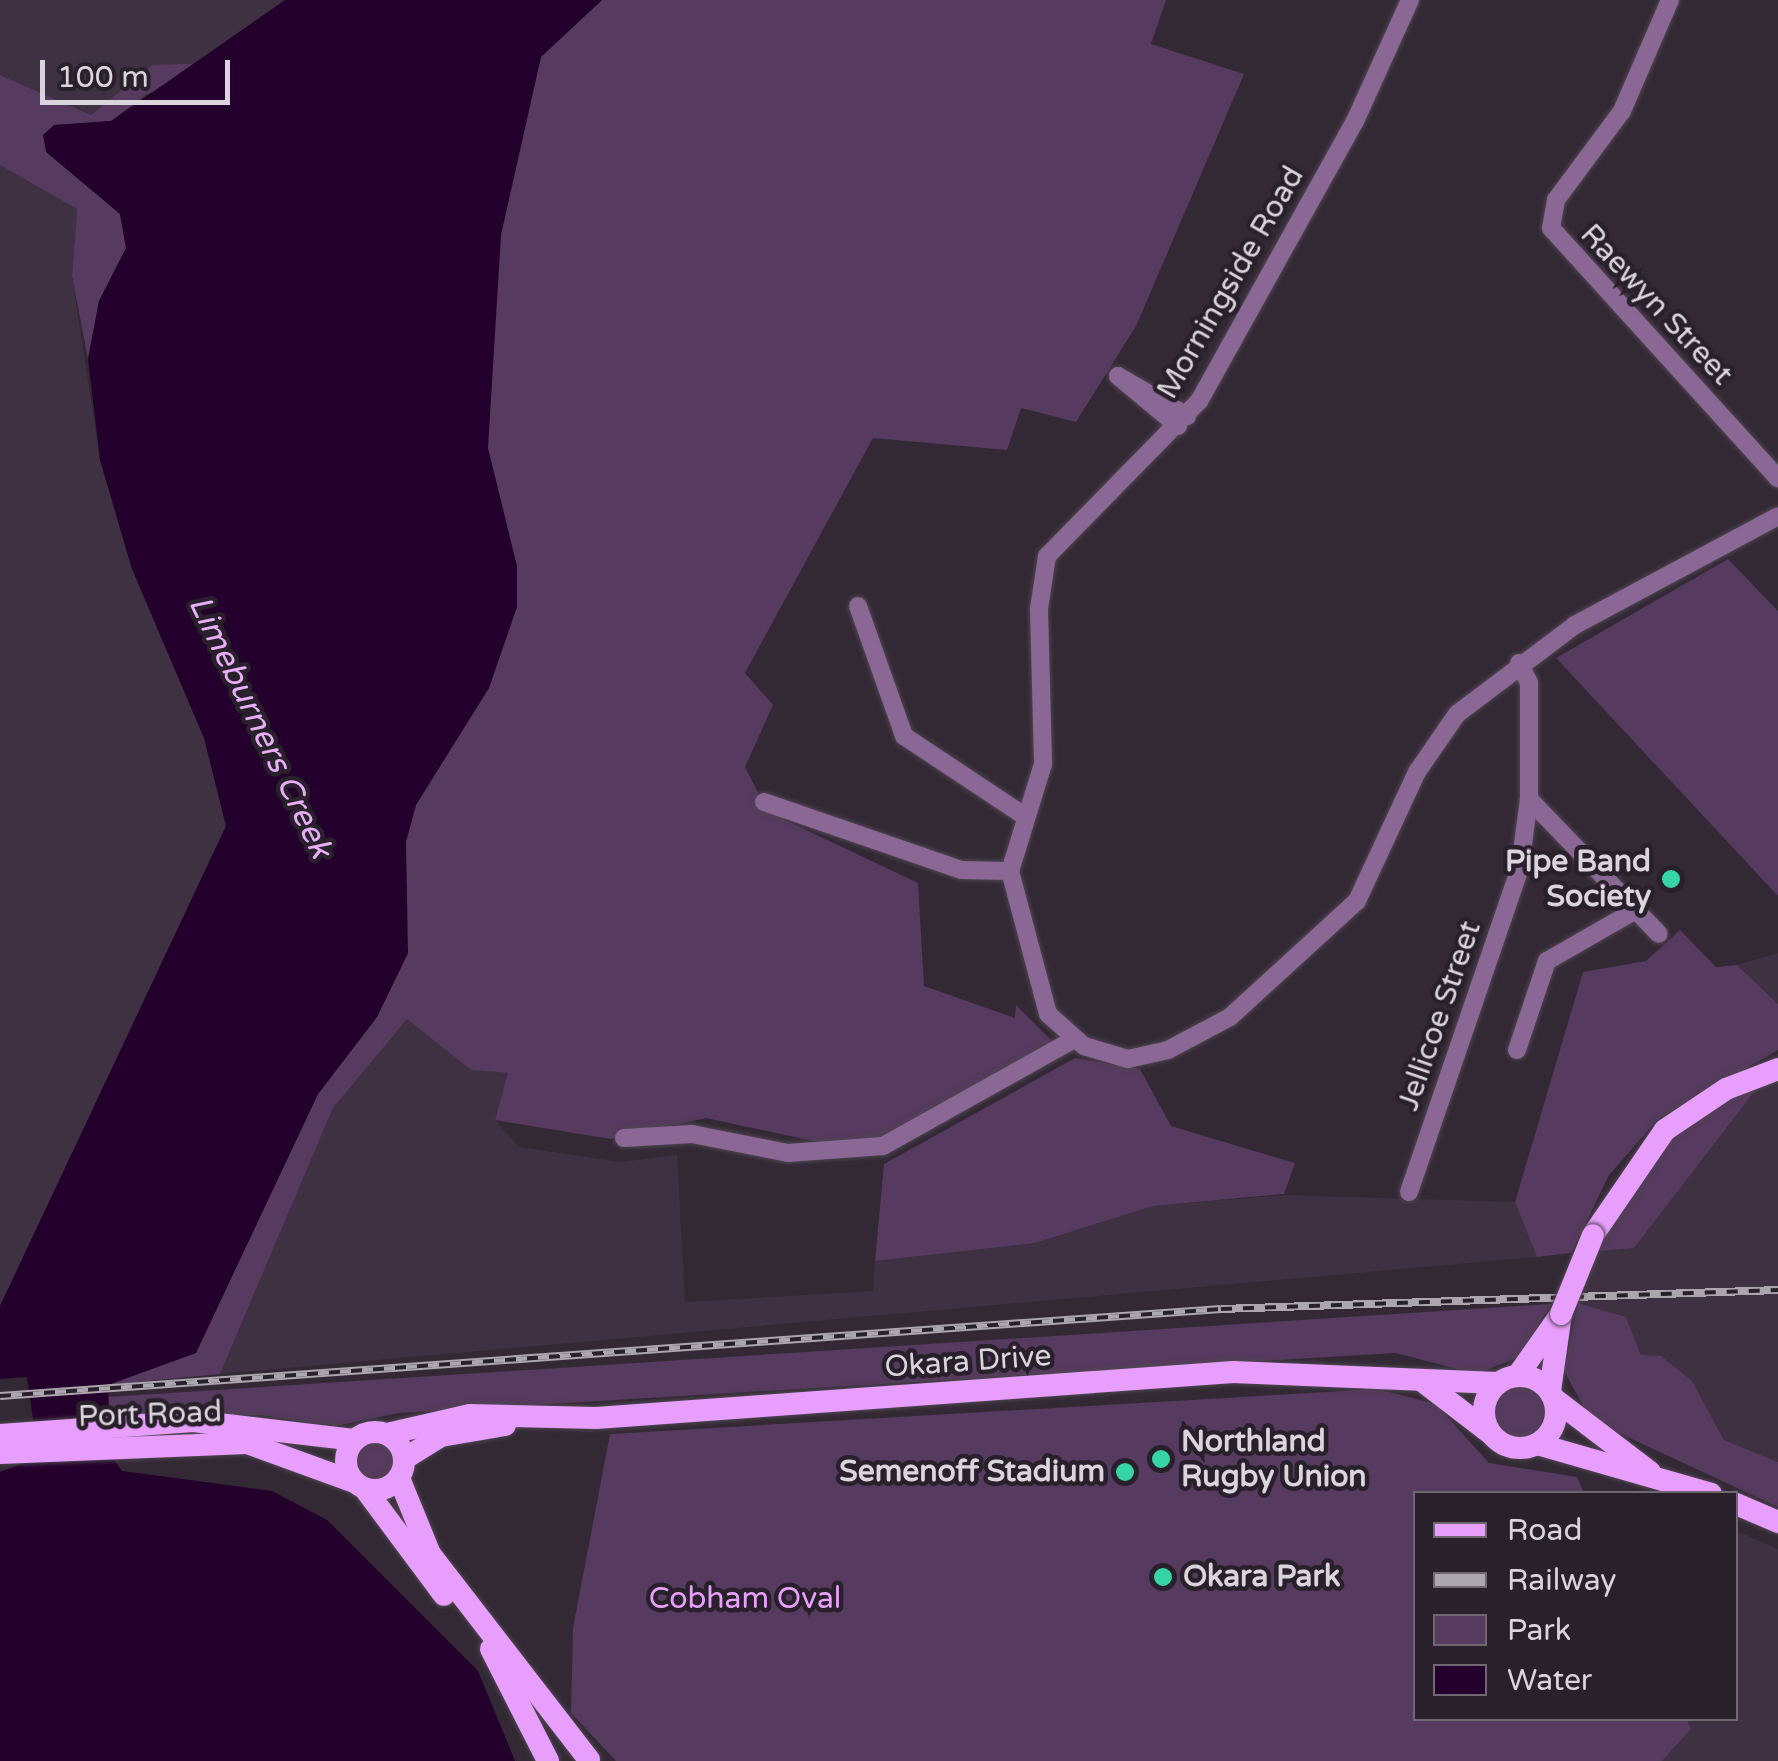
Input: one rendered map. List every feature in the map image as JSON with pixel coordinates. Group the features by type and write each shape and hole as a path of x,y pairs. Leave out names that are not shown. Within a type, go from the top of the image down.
{"main road":[{"path":"1490,1433 1485,1402 1561,1314 1594,1235 1665,1130 1726,1089 1778,1069"},
{"path":"1537,1444 1553,1428 1561,1314"},
{"name":"Okara Drive","path":"360,1486 402,1468 441,1436 518,1422 1234,1372 1421,1380 1508,1379"},
{"path":"1508,1379 1554,1396 1650,1472"},
{"path":"1421,1380 1506,1446 1537,1444 1650,1472 1703,1491"},
{"name":"Okara Drive","path":"387,1434 435,1418 518,1422"},
{"name":"Port Road","path":"0,1435 155,1432 354,1440 387,1434"},
{"name":"Port Road","path":"0,1453 155,1432 248,1443 360,1486"},
{"path":"387,1434 430,1554 588,1761"},
{"path":"354,1440 345,1461 360,1486 514,1681 548,1761"},
{"path":"1738,1505 1778,1522"}],"street":[{"name":"Morningside Road","path":"1073,1040 1038,993 1010,871 1043,764 1038,609 1047,556 1183,421 1356,121 1410,0"},
{"name":"Raewyn Street","path":"1670,0 1622,112 1556,200 1552,228 1778,478"},
{"path":"624,1138 692,1134 788,1153 883,1146 1073,1040 1107,1056 1148,1057 1260,992 1356,901 1432,745 1519,663 1778,516"},
{"path":"858,606 904,736 1026,817"},
{"name":"Jellicoe Street","path":"1409,1192 1520,867 1530,798 1530,688 1519,663"},
{"path":"1530,798 1660,934"},
{"path":"764,802 961,870 1010,871"},
{"path":"1517,1050 1547,961 1636,910"}],"shaded area":[{"path":"0,0 285,0 206,63 152,65 91,115 0,75"},
{"path":"0,165 77,209 72,276 100,460 132,569 204,738 226,826 0,1306"},
{"path":"1778,953 1778,1004 1737,965"},
{"path":"407,1018 471,1070 509,1073 495,1120 519,1147 620,1162 677,1155 685,1302 873,1291 875,1261 1035,1243 1153,1206 1284,1195 1515,1202 1537,1257 220,1374 333,1108"},
{"path":"1778,1082 1778,1462 1724,1440 1692,1381 1641,1355 1626,1317 1578,1303 1598,1251 1694,1164 1757,1088"},
{"path":"1738,1532 1778,1549 1778,1761 1662,1761 1690,1730 1687,1721 1738,1721"}],"green space":[{"path":"421,0 147,94 111,121 54,125 120,214 126,248 99,301 88,359 72,276 77,209 0,165 0,75 91,115 152,65 206,63 237,41"},
{"path":"602,0 1166,0 1151,44 1244,74 1136,326 1076,422 1021,408 1007,450 873,438 745,673 773,705 745,767 768,812 918,883 924,986 1015,1018 1016,1005 1056,1045 887,1137 846,1148 706,1118 611,1139 495,1120 508,1073 471,1070 407,1019 333,1108 220,1374 107,1385 196,1352 318,1094 377,1017 408,953 258,315"},
{"path":"1728,559 1778,611 1778,896 1556,658"},
{"path":"1680,930 1716,967 1737,965 1778,1004 1778,1050 1658,1119 1609,1175 1571,1253 1537,1257 1515,1202 1583,972 1646,961"},
{"path":"1075,1058 1140,1069 1171,1126 1295,1163 1284,1194 1153,1206 1035,1243 875,1261 884,1164"},
{"path":"1757,1088 1634,1248 1598,1251 1636,1170 1695,1113"},
{"path":"1578,1303 1626,1317 1641,1355 1661,1356 1692,1381 1724,1440 1778,1462 1778,1507 1591,1420 1564,1371"},
{"path":"1551,1304 1519,1357 1476,1374 1396,1353 399,1413 335,1426 260,1415 109,1415 108,1397"},
{"path":"1519,1385 1538,1392 1545,1411 1538,1430 1519,1437 1500,1430 1493,1411 1500,1392"},
{"name":"Cobham Oval","path":"1377,1389 1436,1404 1489,1463 1577,1477 1583,1491 1413,1491 1413,1721 1687,1721 1691,1729 1662,1761 616,1761 571,1713 573,1628 610,1434"},
{"path":"375,1442 389,1448 395,1462 389,1476 375,1482 361,1476 355,1462 361,1448"}],"water":[{"name":"Limeburners Creek","path":"285,0 602,0 541,57 501,235 488,448 517,566 517,607 489,688 416,805 406,842 408,953 377,1017 318,1094 196,1353 108,1385 111,1456 122,1471 272,1491 327,1520 478,1671 515,1761 0,1761 0,1472 24,1463 33,1419 27,1377 0,1379 0,1306 226,826 204,738 132,569 100,460 88,359 99,301 126,248 120,214 46,152 43,135 54,125 111,121"}],"railway":[{"path":"0,1396 1221,1309 1778,1290"}],"place":[{"name":"Pipe Band Society","path":"1671,879"},
{"name":"Northland Rugby Union","path":"1161,1459"},
{"name":"Semenoff Stadium","path":"1125,1472"},
{"name":"Okara Park","path":"1163,1577"}]}
